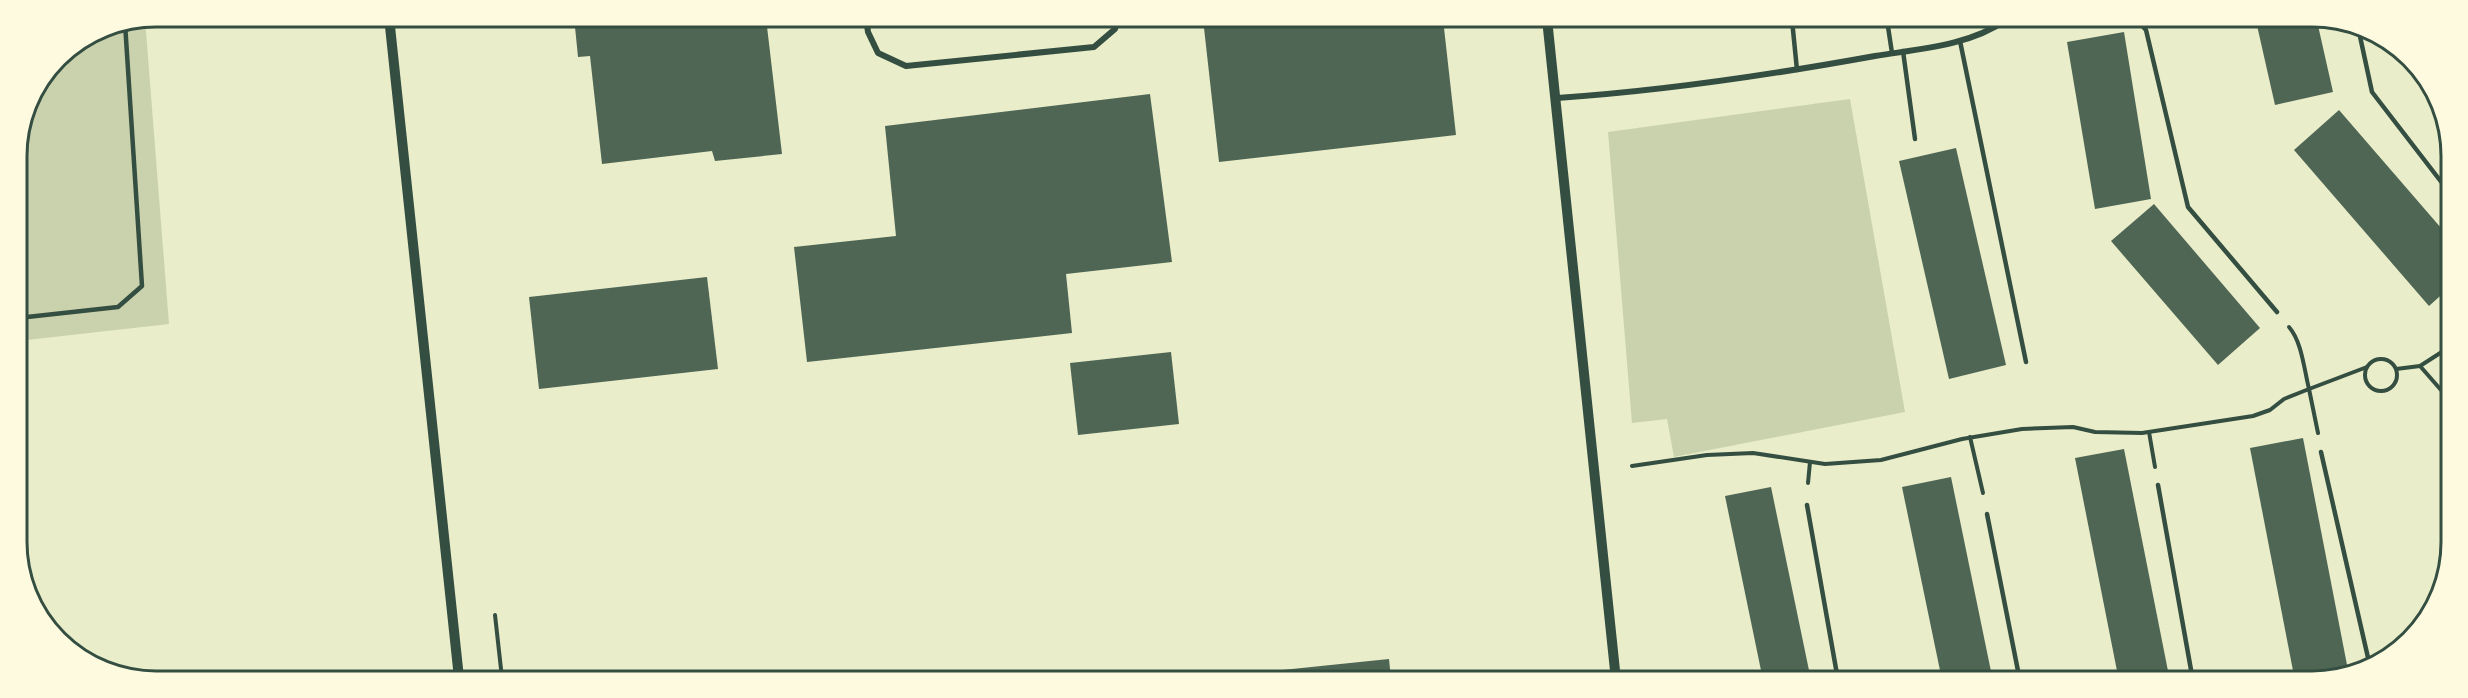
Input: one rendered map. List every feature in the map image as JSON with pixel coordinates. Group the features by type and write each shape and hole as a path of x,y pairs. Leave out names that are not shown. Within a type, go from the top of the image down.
{"street":[{"path":"390,27 458,671"},
{"path":"867,27 878,53 906,66 1094,46 1116,27"},
{"path":"1548,27 1615,671"},
{"path":"1557,98 1624,93 1797,70 1960,41 1989,32 1996,27"}],"lane":[{"path":"1793,27 1797,70"},
{"path":"1888,27 1892,53"},
{"path":"2143,27 2146,30 2188,207 2277,312"},
{"path":"27,317 118,307 142,286 125,31"},
{"path":"2360,37 2372,92 2441,182"},
{"path":"1960,41 2026,362"},
{"path":"1903,51 1915,140"},
{"path":"2321,452 2367,658"},
{"path":"2158,485 2191,671"},
{"path":"1807,505 1836,671"},
{"path":"1988,514 2018,671"}],"path":[{"path":"2277,312 2296,335 2321,452"},
{"path":"1632,466 1707,455 1753,453 1825,464 1881,460 1998,431 2048,427 2073,427 2116,434 2149,432 2253,416 2270,410 2284,399 2367,367 2375,360 2385,359 2396,369 2420,366 2441,352"},
{"path":"2420,366 2441,390"},
{"path":"2367,367 2366,382 2374,390 2379,391 2385,391 2394,385 2396,369"},
{"path":"2149,432 2158,485"},
{"path":"1970,437 1988,514"},
{"path":"495,615 501,671"}],"green space":[{"path":"146,27 169,324 27,340 27,147 31,122 44,91 71,59 99,40 131,29"},
{"path":"1850,99 1905,412 1674,457 1667,419 1632,423 1608,132"}],"building":[{"path":"575,27 767,27 782,154 715,161 712,151 602,164 590,56 578,57"},
{"path":"1204,27 1444,27 1456,135 1219,162"},
{"path":"2257,27 2318,27 2333,92 2275,105"},
{"path":"2124,32 2151,199 2095,209 2067,42"},
{"path":"1150,94 1172,262 1066,274 1072,333 807,362 794,247 896,236 885,126"},
{"path":"2339,110 2441,228 2441,295 2429,306 2294,150"},
{"path":"1956,148 2006,365 1949,379 1899,161"},
{"path":"2154,204 2260,328 2218,365 2111,241"},
{"path":"707,277 718,369 539,389 529,297"},
{"path":"1171,352 1179,424 1078,435 1070,363"},
{"path":"2303,438 2347,666 2321,671 2293,671 2250,448"},
{"path":"2124,449 2168,671 2117,671 2075,458"},
{"path":"1951,477 1991,671 1940,671 1902,487"},
{"path":"1771,487 1809,671 1761,671 1725,496"},
{"path":"1389,659 1390,671 1272,671"}]}
